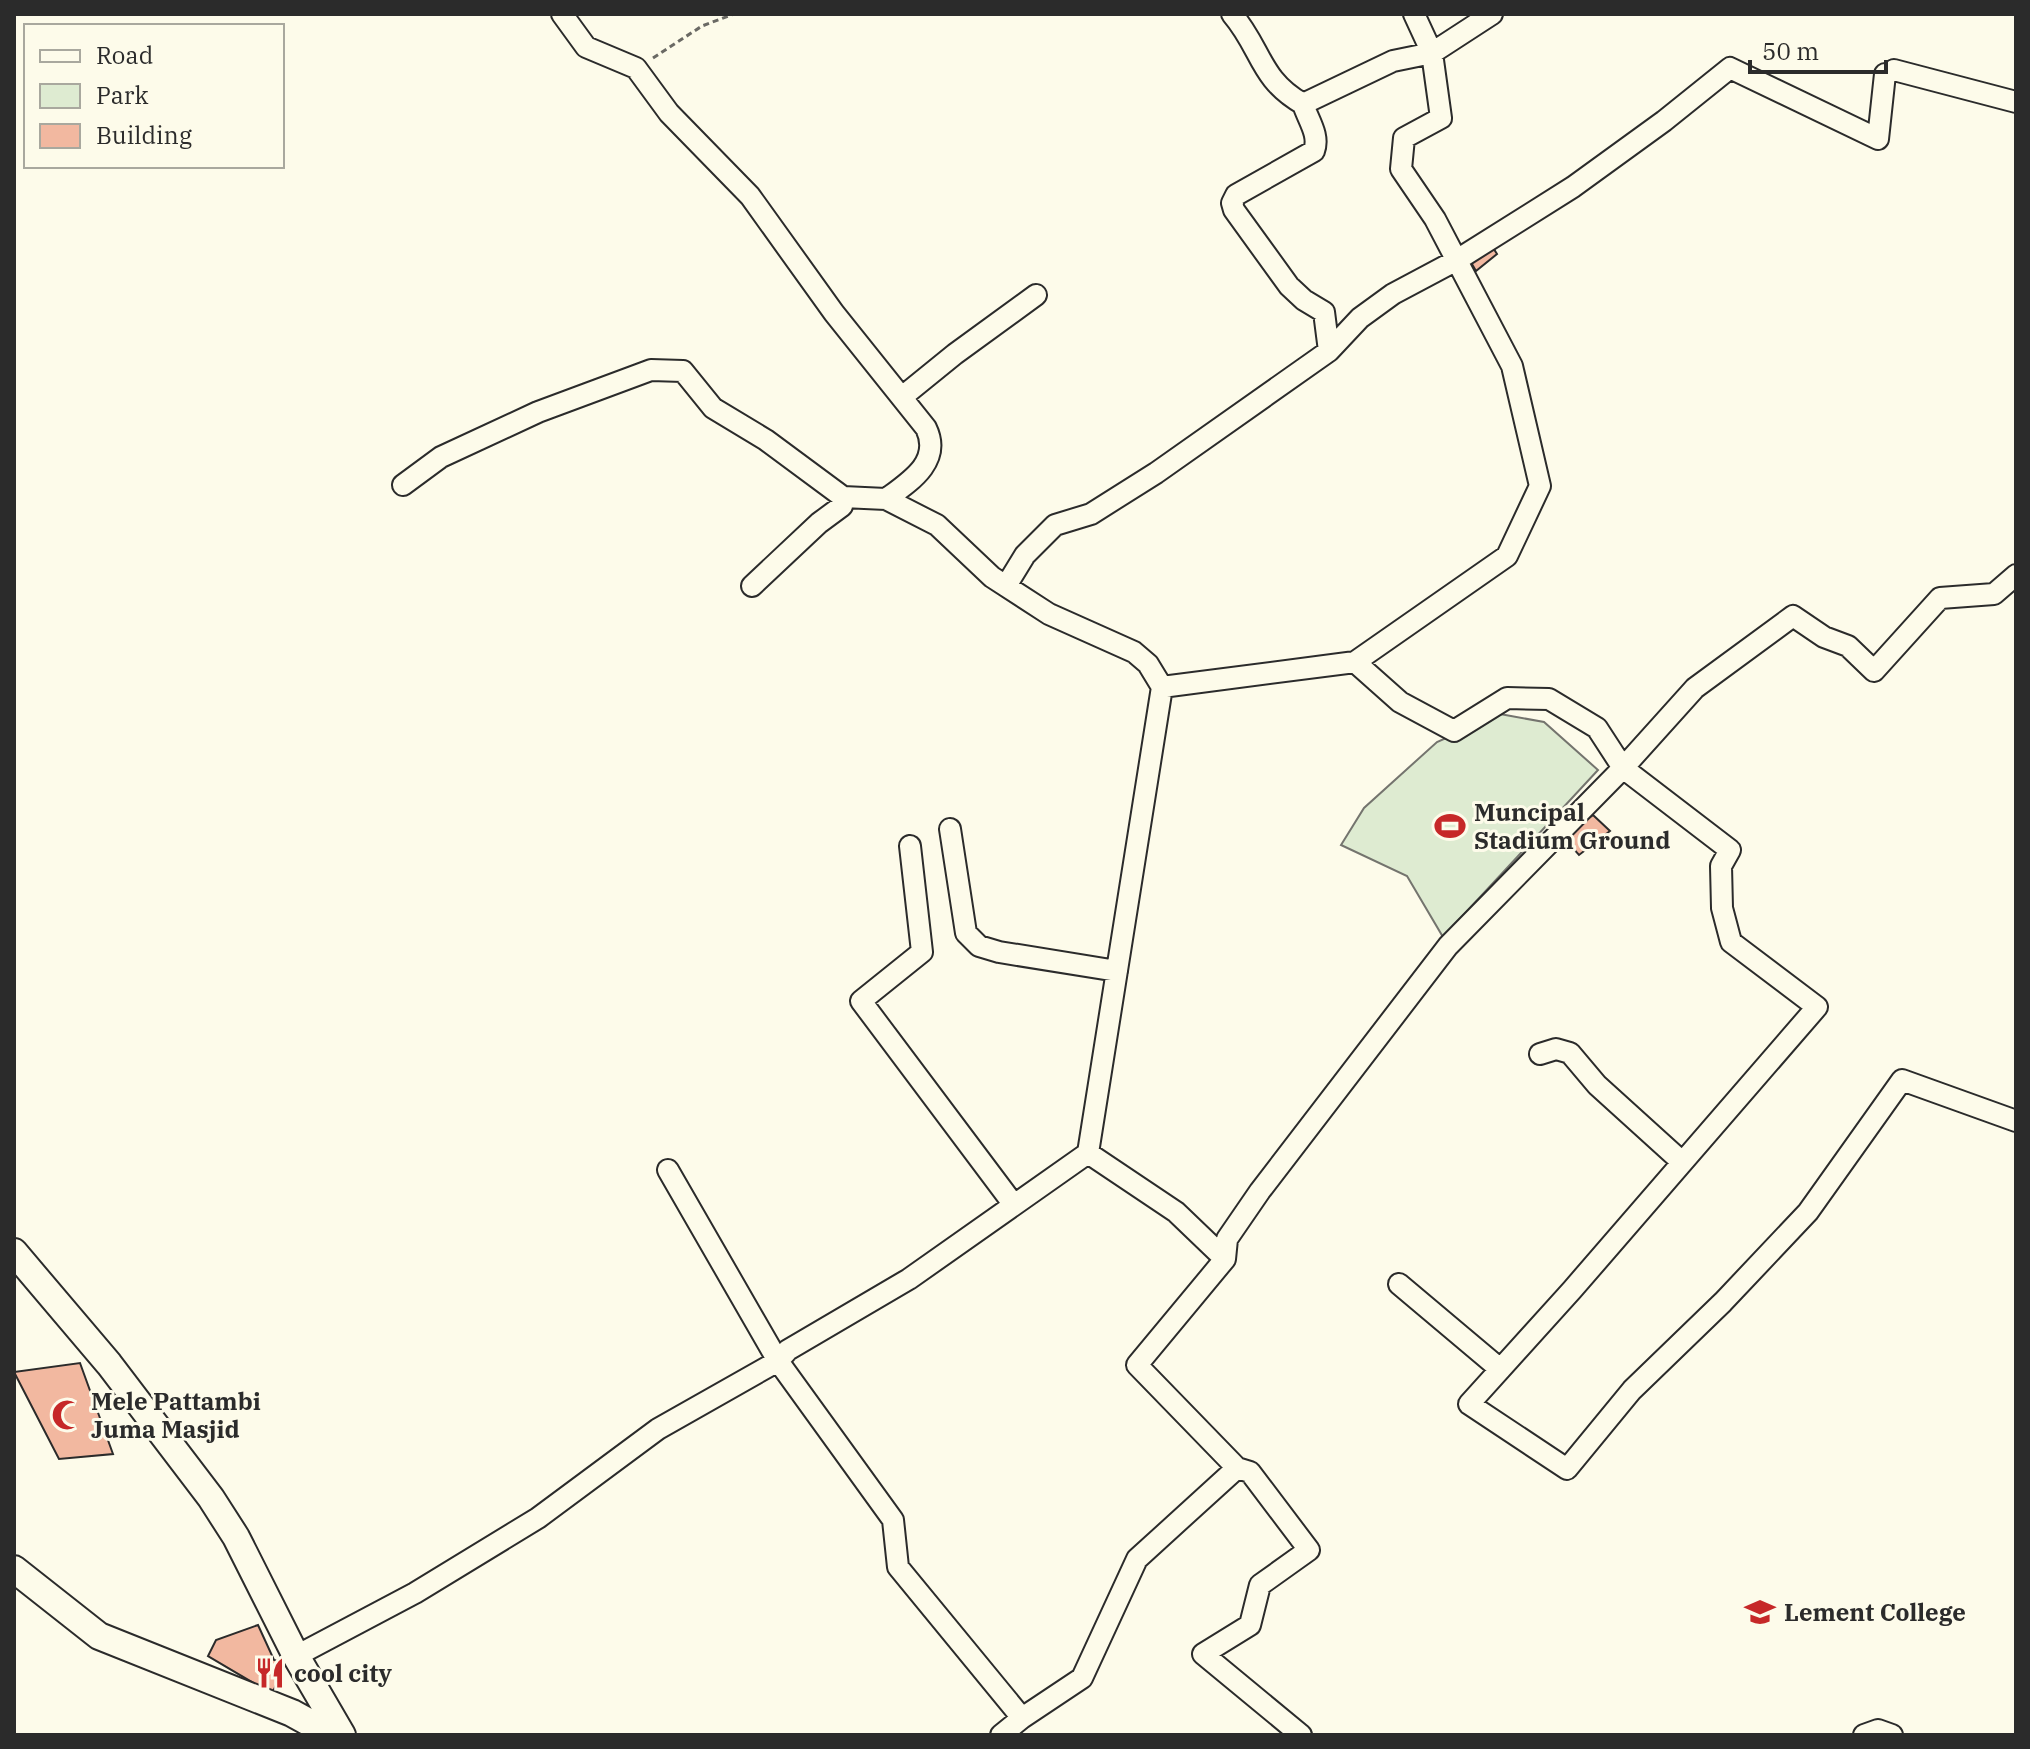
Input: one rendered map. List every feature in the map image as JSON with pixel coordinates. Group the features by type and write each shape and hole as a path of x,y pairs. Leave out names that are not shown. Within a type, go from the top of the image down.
{"main road":[{"path":"14,1252 109,1364 211,1498 342,1735"},
{"path":"14,1569 99,1636 292,1713 332,1735"}],"street":[{"path":"562,14 586,47 636,68 669,113 750,196 834,313 926,428 932,440 926,462 909,482 886,499"},
{"path":"1232,14 1250,38 1273,83 1303,104 1317,143 1314,151 1236,195 1232,203 1239,219 1289,286 1324,312 1329,351"},
{"path":"1162,687 1355,662 1507,556 1540,486 1512,366 1435,219 1401,169 1404,138 1441,118 1432,53 1414,14"},
{"path":"1303,104 1393,61 1432,53 1492,14"},
{"path":"1006,586 1025,555 1055,525 1091,514 1112,503 1329,351 1360,318 1382,302 1457,260 1573,187 1730,68 1878,139 1890,72 2016,102"},
{"path":"902,397 1036,295"},
{"path":"296,1656 415,1593 526,1525 658,1429 778,1361 788,1350 909,1279 1088,1153 1162,687 1148,664 1134,652 1049,614 992,577 937,525 886,499 843,497 766,440 713,408 683,371 651,370 511,423 441,457 403,485"},
{"path":"752,586 819,523 842,506 843,497"},
{"path":"1301,1735 1203,1654 1250,1625 1260,1585 1309,1550 1250,1472 1237,1468 1137,1365 1225,1259 1227,1239 1260,1191 1448,946 1623,768 1695,688 1793,616 1824,637 1848,646 1874,671 1940,598 1994,594 2016,575"},
{"path":"1355,662 1400,702 1454,731 1507,698 1549,699 1597,728 1623,768 1730,850 1721,866 1722,908 1731,942 1817,1007 1469,1404 1567,1469 1632,1390 1723,1302 1808,1212 1902,1080 2016,1121"},
{"path":"950,829 966,933 979,946 1117,971"},
{"path":"910,846 922,952 861,1001 1014,1205"},
{"path":"1540,1054 1556,1049 1570,1053 1597,1085 1682,1162"},
{"path":"1088,1153 1176,1212 1225,1259"},
{"path":"668,1170 778,1361 893,1520 898,1567 1022,1718"},
{"path":"1399,1284 1500,1369"},
{"path":"1001,1735 1082,1678 1137,1559 1237,1468"}],"path":[{"path":"643,65 702,26 734,14"}],"green space":[{"name":"Muncipal Stadium Ground","path":"1500,714 1544,722 1598,770 1443,937 1407,876 1341,845 1364,808 1437,742"}],"building":[{"path":"1492,246 1497,254 1476,271 1469,259"},
{"path":"1593,815 1610,831 1579,855 1563,837"},
{"name":"Mele Pattambi Juma Masjid","path":"80,1363 113,1454 59,1459 14,1372"},
{"name":"cool city","path":"258,1625 274,1660 286,1663 272,1694 208,1656 216,1640"}],"place":[{"name":"Muncipal Stadium Ground","path":"1450,826"},
{"name":"Mele Pattambi Juma Masjid","path":"67,1415"},
{"name":"Lement College","path":"1760,1612"},
{"name":"cool city","path":"270,1673"}]}
